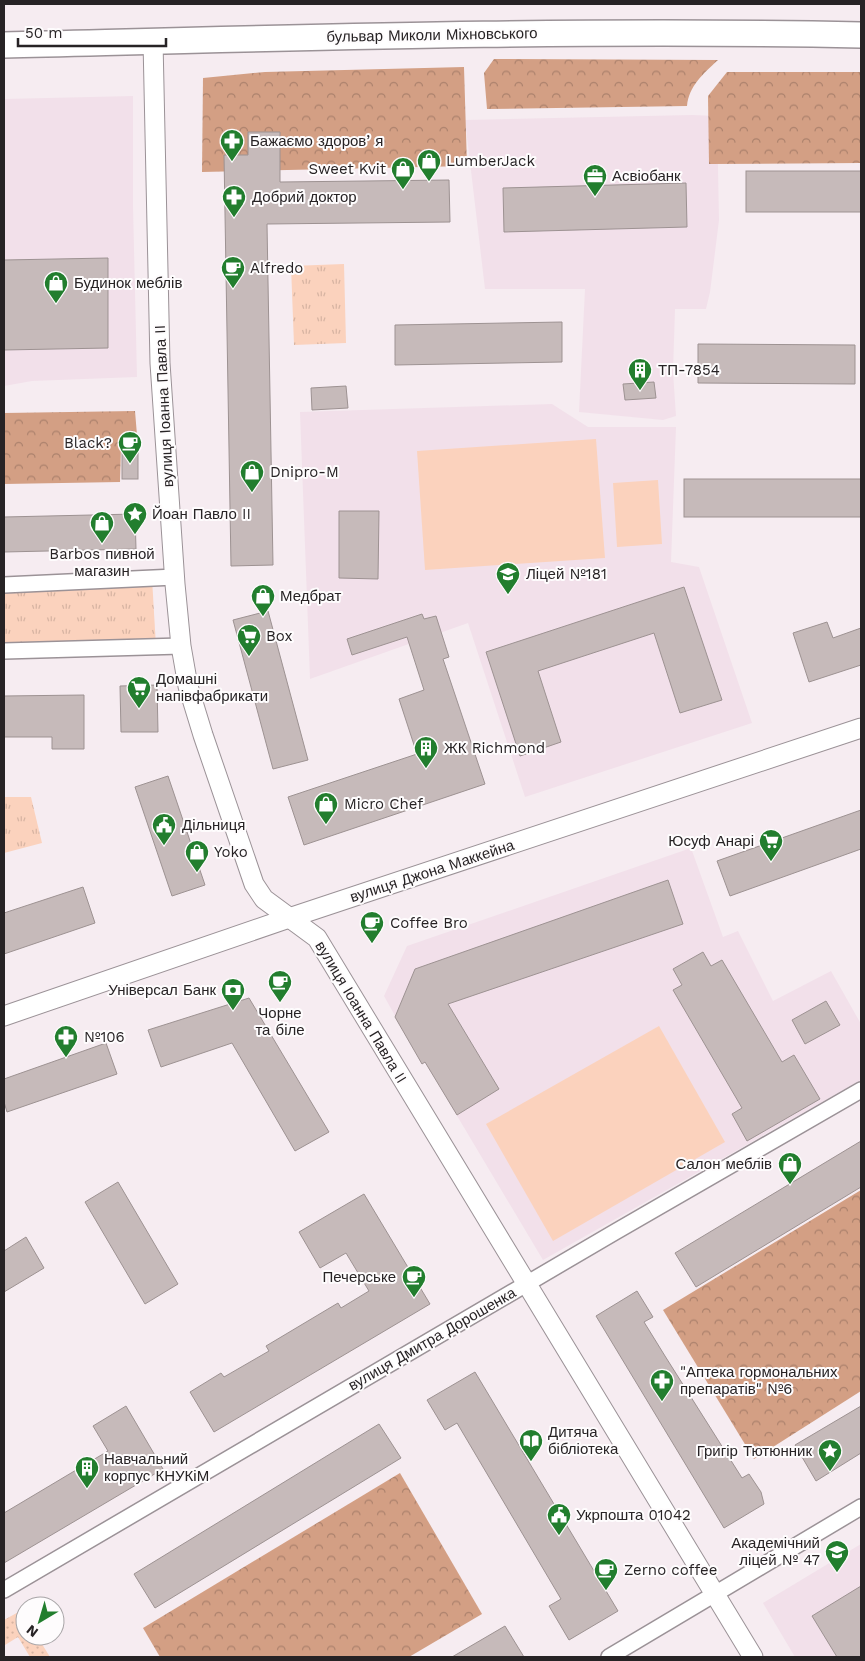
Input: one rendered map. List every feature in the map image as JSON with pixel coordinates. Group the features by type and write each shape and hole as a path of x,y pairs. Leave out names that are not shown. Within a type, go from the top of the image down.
{"highway":[{"name":"бульвар Миколи Міхновського","path":"4,45 470,34 767,33 861,35"}],"street":[{"name":"вулиця Іоанна Павла II","path":"153,41 160,363 181,646 188,686 203,735 254,884 264,899 317,938 753,1657"},
{"path":"4,585 175,577"},
{"path":"4,651 181,646"},
{"name":"вулиця Джона Маккейна","path":"4,1016 289,918 861,728"},
{"name":"вулиця Дмитра Дорошенка","path":"4,1590 861,1090"},
{"path":"609,1657 861,1507"}],"shaded area":[{"path":"133,96 133,206 137,377 32,381 4,386 4,99"},
{"path":"717,116 719,220 710,292 706,309 675,309 673,372 676,416 663,420 579,412 585,289 485,289 465,120"},
{"name":"Ліцей №181","path":"552,404 588,427 676,427 671,562 699,567 752,723 525,797 468,623 310,679 300,412"},
{"path":"691,848 723,937 738,931 773,1001 831,971 861,1024 861,1080 543,1260 425,1062 422,1064 384,996 407,946"},
{"name":"Академічний ліцей № 47","path":"861,1544 861,1657 795,1657 763,1603"}],"green space":[{"path":"494,59 718,60 702,75 694,86 687,106 487,109 484,73"},
{"path":"464,67 467,166 202,172 203,78 265,72"},
{"path":"727,72 861,72 861,163 709,164 708,96"},
{"path":"344,264 346,343 294,345 291,266"},
{"path":"135,411 138,447 121,447 120,482 4,484 4,413"},
{"path":"596,439 605,558 425,570 417,451"},
{"path":"658,480 662,544 617,547 613,483"},
{"path":"152,578 156,647 4,651 4,585"},
{"path":"4,797 31,797 42,843 4,853"},
{"path":"659,1026 725,1142 553,1241 486,1124"},
{"path":"861,1190 861,1391 754,1459 663,1310"},
{"path":"400,1473 482,1614 409,1657 160,1657 143,1628"},
{"path":"15,1614 15,1639 5,1645 4,1643 4,1620"},
{"path":"23,1646 43,1646 50,1657 30,1657"}],"building":[{"path":"248,132 280,132 280,182 449,180 450,222 267,224 273,565 231,566 224,155 248,155"},
{"path":"746,171 861,171 861,212 746,212"},
{"path":"686,183 687,227 504,232 503,188"},
{"name":"Будинок меблів","path":"108,258 108,348 4,350 4,260"},
{"path":"562,322 562,362 395,365 395,325"},
{"path":"698,344 855,345 855,384 698,383"},
{"name":"ТП-7854","path":"654,382 656,398 625,400 623,384"},
{"path":"346,386 348,408 312,410 311,388"},
{"name":"Black?","path":"122,449 138,449 138,479 122,479"},
{"path":"684,479 861,479 861,517 684,517"},
{"path":"339,511 379,511 378,579 339,578"},
{"path":"135,514 136,549 4,552 4,517"},
{"path":"684,587 722,700 680,713 654,633 538,671 561,742 520,756 486,652"},
{"path":"268,611 308,760 273,769 233,620"},
{"name":"ЖК Richmond","path":"422,614 424,619 436,616 449,657 443,659 485,784 304,845 288,797 417,754 399,699 424,690 407,637 352,655 347,639"},
{"path":"827,622 833,638 861,628 861,665 809,682 793,633"},
{"name":"Домашні напівфабрикати","path":"157,685 158,732 121,732 120,686"},
{"path":"84,695 84,749 52,749 52,737 4,737 4,696"},
{"path":"168,776 205,885 172,896 135,787"},
{"path":"861,810 861,849 730,896 717,861"},
{"path":"668,880 683,924 448,1004 499,1089 457,1115 425,1062 422,1064 395,1017 415,969"},
{"path":"83,887 95,923 4,954 4,913"},
{"path":"703,952 711,966 722,960 782,1062 794,1055 820,1099 747,1141 732,1114 742,1108 673,990 682,985 673,969"},
{"path":"249,998 329,1132 295,1151 232,1043 161,1067 148,1030"},
{"path":"826,1001 840,1025 805,1044 792,1020"},
{"path":"106,1043 117,1074 7,1112 4,1102 4,1079"},
{"path":"861,1141 861,1187 696,1287 675,1253"},
{"path":"118,1182 178,1284 145,1304 85,1202"},
{"path":"364,1194 430,1304 214,1432 190,1392 221,1373 224,1377 269,1351 266,1346 338,1303 341,1308 369,1291 346,1253 320,1268 299,1232"},
{"path":"26,1237 44,1268 4,1292 4,1251"},
{"path":"637,1291 653,1317 644,1322 742,1478 749,1474 761,1492 764,1504 724,1528 596,1316"},
{"path":"475,1372 618,1611 569,1640 549,1606 561,1599 457,1423 445,1430 427,1400"},
{"name":"Навчальний корпус КНУКіМ","path":"126,1406 163,1469 4,1563 4,1513 108,1451 93,1426"},
{"path":"861,1406 861,1453 816,1481 795,1445"},
{"path":"379,1424 401,1458 155,1608 134,1574"},
{"path":"861,1586 861,1657 837,1657 812,1616"},
{"path":"505,1626 524,1657 452,1657"}],"place":[{"name":"Бажаємо здоровʼя","path":"232,162"},
{"name":"LumberJack","path":"429,182"},
{"name":"Sweet Kvit","path":"403,190"},
{"name":"Асвіобанк","path":"595,197"},
{"name":"Добрий доктор","path":"234,218"},
{"name":"Alfredo","path":"233,289"},
{"name":"Будинок меблів","path":"56,304"},
{"name":"ТП-7854","path":"640,391"},
{"name":"Black?","path":"130,464"},
{"name":"Dnipro-M","path":"252,493"},
{"name":"Йоан Павло II","path":"135,535"},
{"name":"Barbos пивной магазин","path":"102,544"},
{"name":"Ліцей №181","path":"508,595"},
{"name":"Медбрат","path":"263,617"},
{"name":"Box","path":"249,657"},
{"name":"Домашні напівфабрикати","path":"139,709"},
{"name":"ЖК Richmond","path":"426,769"},
{"name":"Micro Chef","path":"326,825"},
{"name":"Дільниця","path":"164,846"},
{"name":"Юсуф Анарі","path":"771,862"},
{"name":"Yoko","path":"197,873"},
{"name":"Coffee Bro","path":"372,944"},
{"name":"Чорне та біле","path":"280,1003"},
{"name":"Універсал Банк","path":"233,1011"},
{"name":"№106","path":"66,1058"},
{"name":"Салон меблів","path":"790,1185"},
{"name":"Печерське","path":"414,1298"},
{"name":"\"Аптека гормональних препаратів\" №6","path":"662,1402"},
{"name":"Дитяча бібліотека","path":"531,1462"},
{"name":"Григір Тютюнник","path":"830,1472"},
{"name":"Навчальний корпус КНУКіМ","path":"87,1489"},
{"name":"Укрпошта 01042","path":"559,1536"},
{"name":"Академічний ліцей № 47","path":"837,1573"},
{"name":"Zerno coffee","path":"606,1591"}]}
